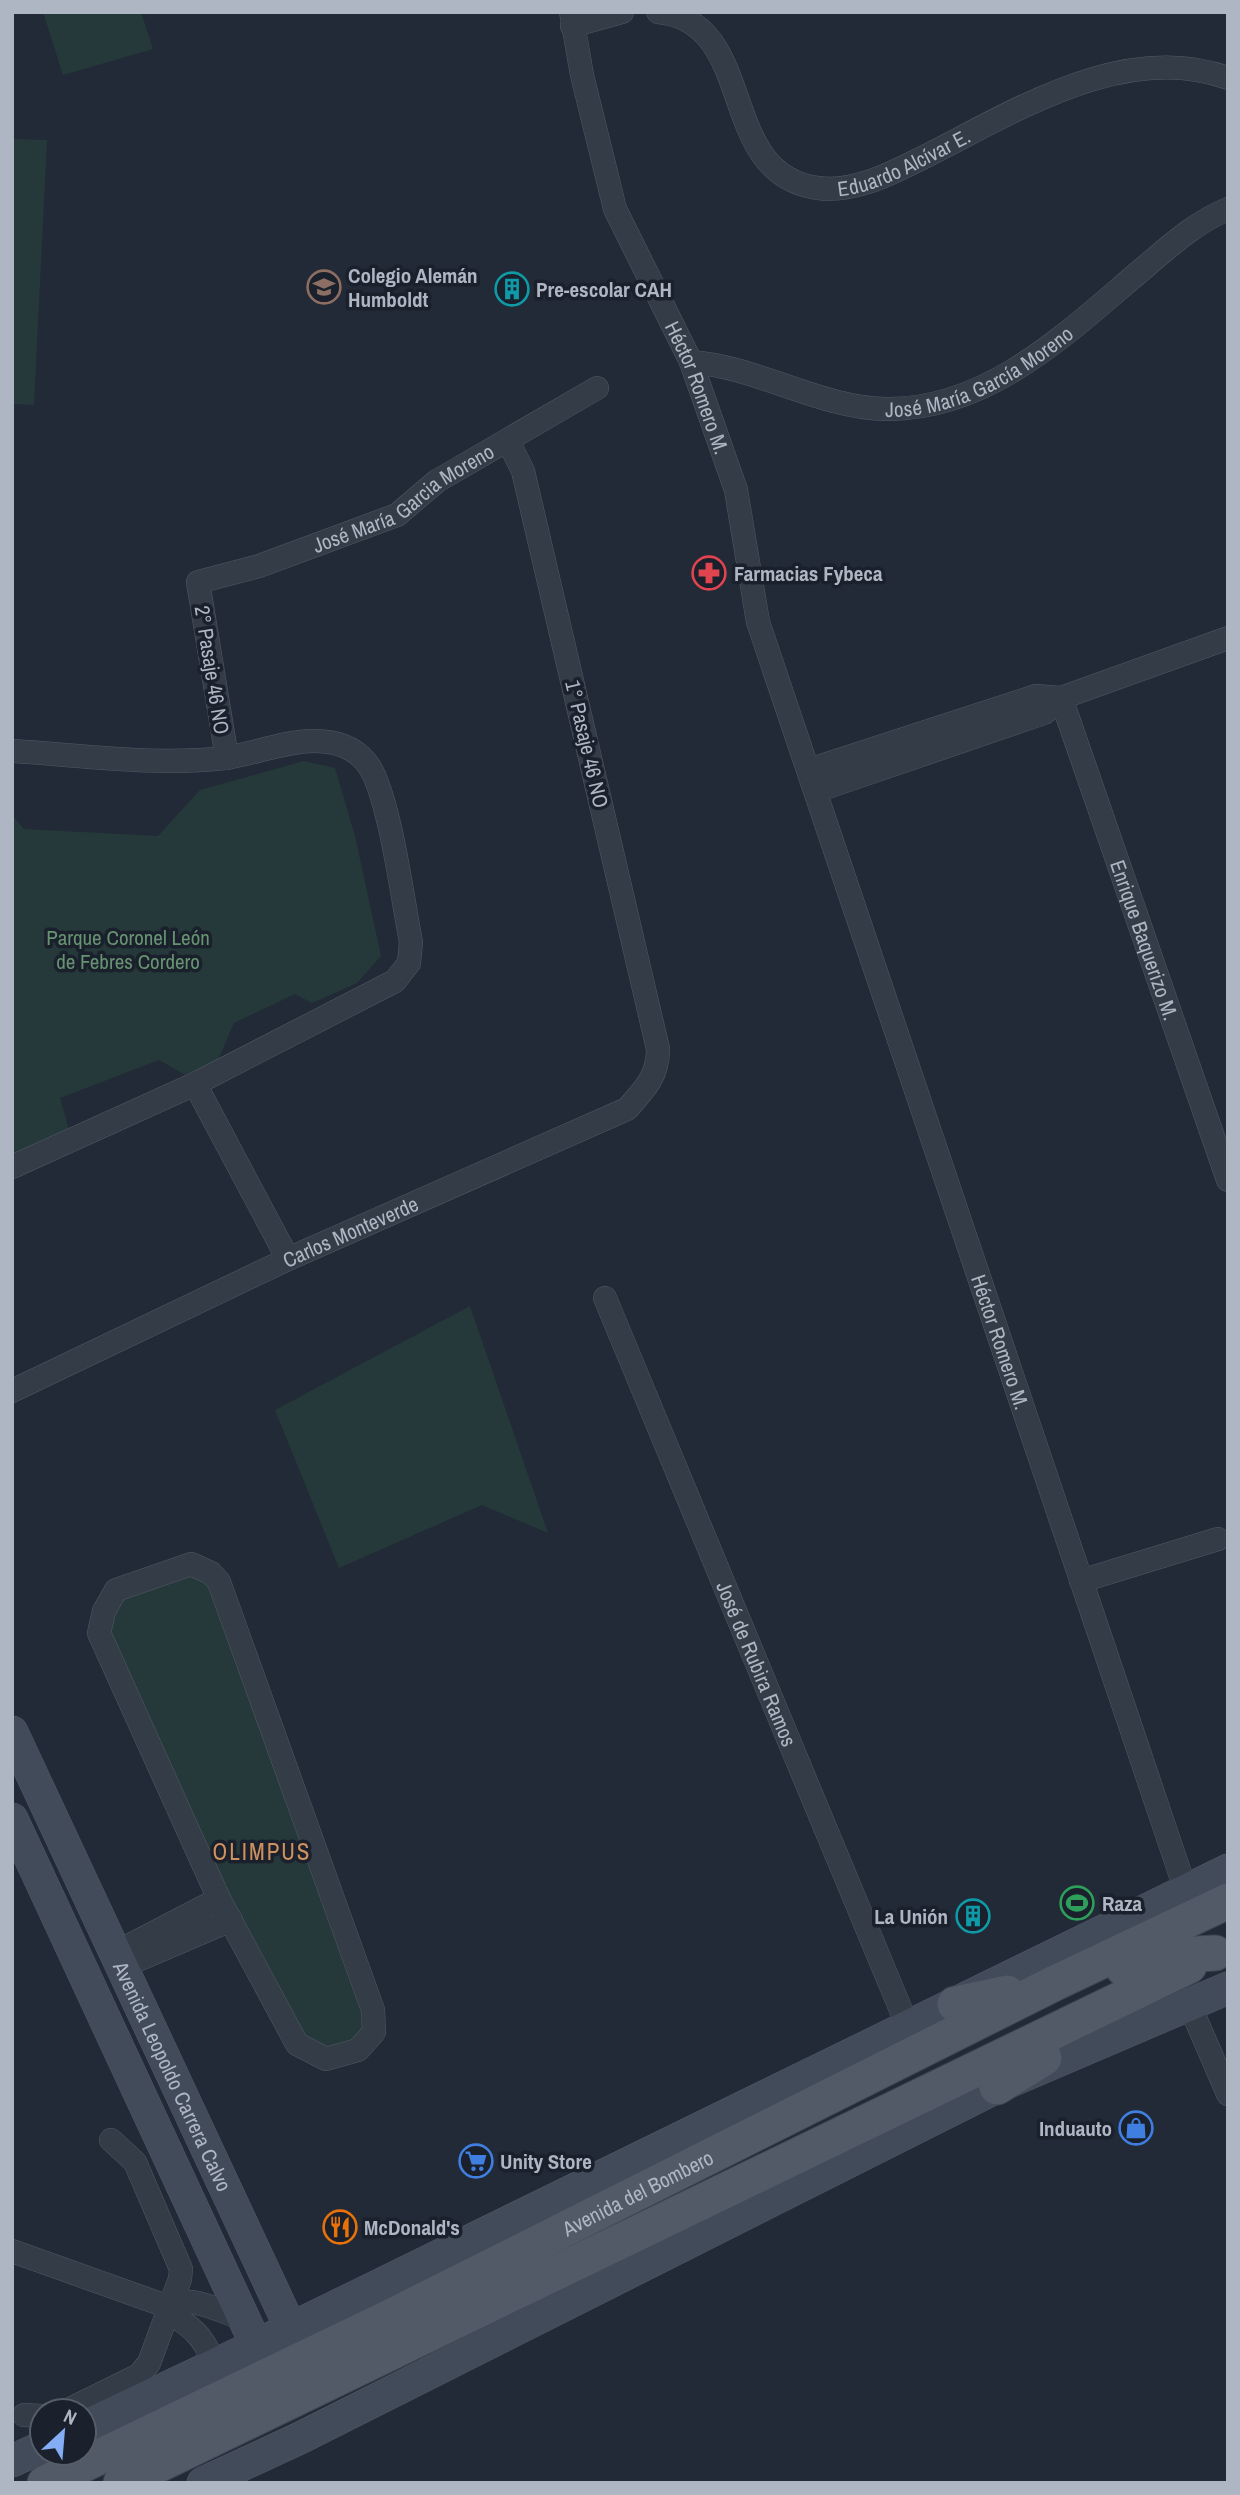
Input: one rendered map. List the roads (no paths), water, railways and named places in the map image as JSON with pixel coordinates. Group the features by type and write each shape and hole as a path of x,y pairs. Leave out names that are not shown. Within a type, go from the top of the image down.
{"main road":[{"name":"Avenida Leopoldo Carrera Calvo","path":"12,1732 121,1959 332,2420"},
{"name":"Avenida Leopoldo Carrera Calvo","path":"12,1819 300,2438"},
{"name":"Avenida del Bombero","path":"306,2360 908,2027 1228,1870"},
{"name":"Avenida del Bombero","path":"306,2360 1055,1983 1228,1901"},
{"name":"Avenida del Bombero","path":"98,2420 214,2365 266,2365 306,2360 1222,1950"},
{"path":"996,2087 1222,1950"},
{"path":"956,2004 1055,1983"},
{"path":"204,2483 300,2438 996,2087 1190,2006 1226,1995"},
{"name":"Avenida del Bombero","path":"46,2483 266,2365"},
{"name":"Avenida del Bombero","path":"121,2483 266,2365"},
{"path":"59,2483 266,2365"},
{"path":"12,2461 28,2454"}],"street":[{"path":"572,19 622,12"},
{"name":"Eduardo Alcívar E.","path":"658,12 691,23 713,39 756,145 774,170 797,184 821,188 852,186 885,176 1042,98 1116,73 1146,66 1200,68 1228,78"},
{"name":"Héctor Romero M.","path":"572,19 615,209 691,362 736,490 758,622 1186,1891"},
{"name":"José María García Moreno","path":"691,362 722,364 853,405 887,409 953,400 1030,359 1182,236 1228,209"},
{"name":"José María Garcia Moreno","path":"198,582 259,566 397,515 436,481 597,388"},
{"name":"1° Pasaje 46 NO","path":"508,441 523,471 658,1049"},
{"name":"2° Pasaje 46 NO","path":"198,582 227,758"},
{"path":"813,780 1044,713 1061,698 1228,638"},
{"name":"Enrique Baquerizo M.","path":"1061,698 1228,1180"},
{"path":"12,751 180,761 227,758 312,741 337,743 356,752 368,764 380,787 411,942 409,963 395,981 195,1084 12,1167"},
{"name":"Carlos Monteverde","path":"12,1391 288,1259 627,1109 648,1086 658,1069 658,1049"},
{"path":"195,1084 288,1259"},
{"name":"José de Rubira Ramos","path":"605,1298 908,2027"},
{"path":"1082,1581 1218,1539"},
{"path":"191,1564 211,1573 219,1582 373,2010 374,2032 358,2050 326,2059 297,2044 231,1920 219,1899 99,1633 104,1611 116,1590 191,1564"},
{"path":"121,1959 219,1899"},
{"path":"121,1959 231,1920"},
{"path":"1190,2006 1228,2094"},
{"path":"94,2397 139,2375 149,2363 181,2269 135,2162 111,2140"},
{"path":"12,2251 169,2307 172,2314 195,2332 211,2353 214,2365"},
{"path":"169,2307 177,2301 188,2301 266,2365"}],"place":[{"name":"Colegio Alemán Humboldt","path":"324,287"},
{"name":"Pre-escolar CAH","path":"512,289"},
{"name":"Farmacias Fybeca","path":"709,573"},
{"name":"Raza","path":"1077,1903"},
{"name":"La Unión","path":"973,1916"},
{"name":"Induauto","path":"1136,2128"},
{"name":"Unity Store","path":"476,2161"},
{"name":"McDonald's","path":"340,2227"}],"district":[{"name":"OLIMPUS","path":"262,1851"}],"park label":[{"name":"Parque Coronel León de Febres Cordero","path":"128,949"}]}
